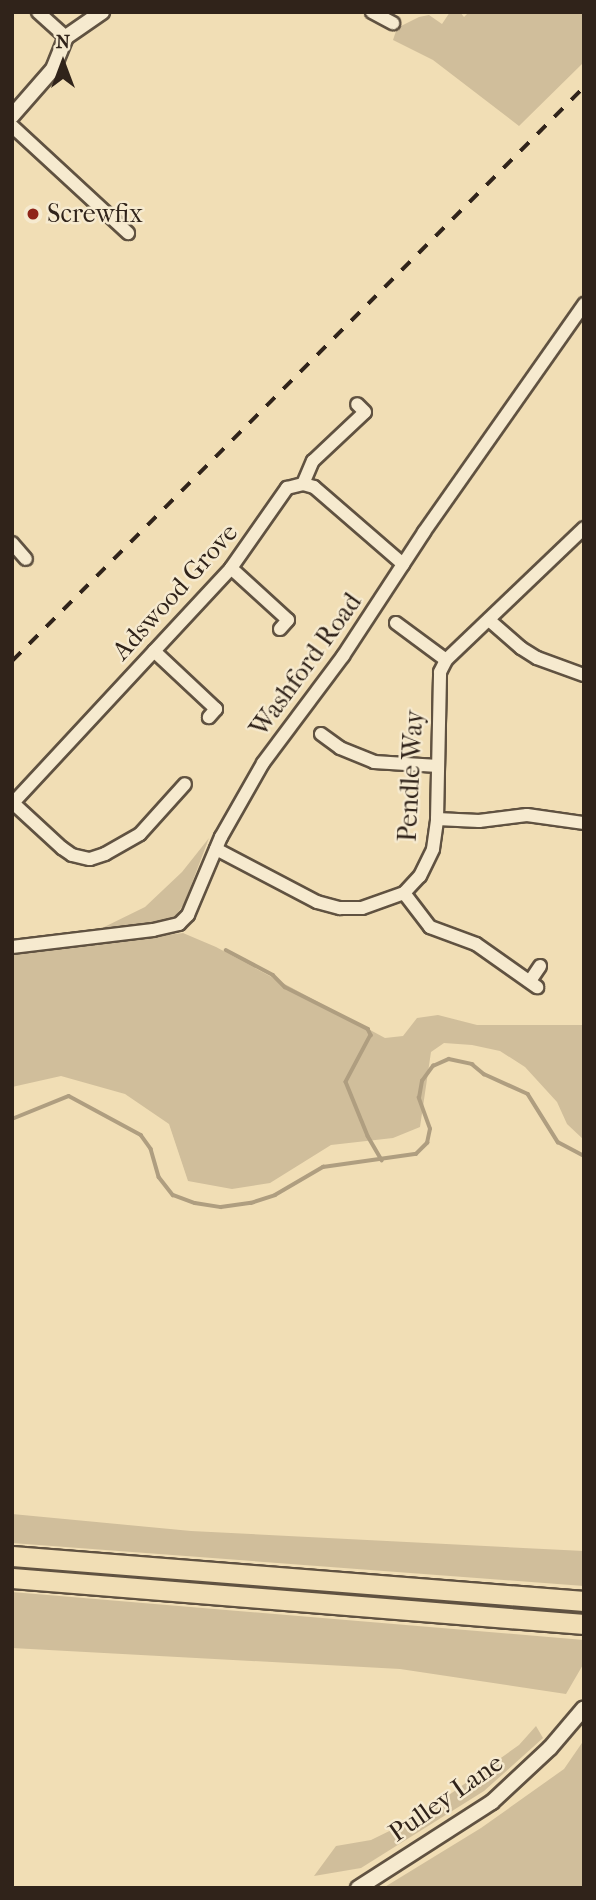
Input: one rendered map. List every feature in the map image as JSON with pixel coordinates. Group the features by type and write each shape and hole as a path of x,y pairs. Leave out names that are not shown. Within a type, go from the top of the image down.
{"highway":[{"path":"12,1556 584,1601"},
{"path":"12,1578 584,1624"}],"street":[{"path":"38,12 66,37"},
{"path":"12,116 53,69 66,37 102,12"},
{"path":"372,12 393,23"},
{"path":"12,126 128,233"},
{"name":"Washford Road","path":"12,947 153,930 179,924 188,915 240,799 263,763 343,656 403,564 584,304"},
{"name":"Adswood Grove","path":"13,804 232,568 287,488 303,484 313,461 365,411"},
{"path":"303,484 314,487 403,564"},
{"path":"396,623 405,637 446,660 584,528"},
{"path":"12,543 26,559"},
{"path":"232,568 289,620"},
{"path":"489,620 537,658 584,675"},
{"path":"154,651 217,709"},
{"name":"Pendle Way","path":"404,893 420,876 433,849 437,819 438,684 446,660"},
{"path":"321,734 337,752 374,762 438,766"},
{"path":"13,804 62,848 72,855 90,859 105,854 140,834 182,792"},
{"path":"437,819 479,821 527,815 584,823"},
{"path":"216,849 317,902 340,908 362,908 404,893 430,927 476,944 533,984 540,966"},
{"name":"Pulley Lane","path":"358,1888 492,1802 550,1748 584,1708"}],"shaded area":[{"path":"450,12 460,12 464,17 469,12 584,12 584,62 519,126 433,60 393,40 397,28 419,17 429,15 442,24"},
{"path":"209,838 184,904 176,915 157,925 94,932 145,907 182,872"},
{"path":"183,933 216,947 385,1038 403,1036 417,1018 438,1015 477,1025 584,1025 584,1140 567,1124 557,1102 525,1067 500,1051 472,1045 444,1043 431,1052 420,1127 393,1138 331,1145 270,1183 232,1189 188,1181 169,1124 125,1094 61,1076 12,1087 12,955"},
{"path":"12,1514 191,1531 584,1551 584,1586 12,1543"},
{"path":"12,1592 584,1640 584,1663 566,1694 400,1669 12,1648"},
{"path":"536,1726 543,1738 484,1791 361,1868 314,1876 336,1846 371,1840 418,1817 519,1745"},
{"path":"584,1740 584,1888 383,1888 481,1828 564,1769"}],"waterway":[{"path":"226,950 273,975 285,987 368,1029 371,1035 346,1082 368,1136 382,1160"},
{"path":"12,1119 69,1096 141,1135 151,1149 159,1177 173,1195 195,1203 221,1207 251,1203 275,1195 323,1167 416,1154 427,1143 430,1129 419,1098 422,1081 433,1066 449,1059 472,1064 484,1074 528,1094 558,1142 584,1156"}],"railway":[{"path":"12,661 584,87"}],"place":[{"name":"Screwfix","path":"33,214"}]}
